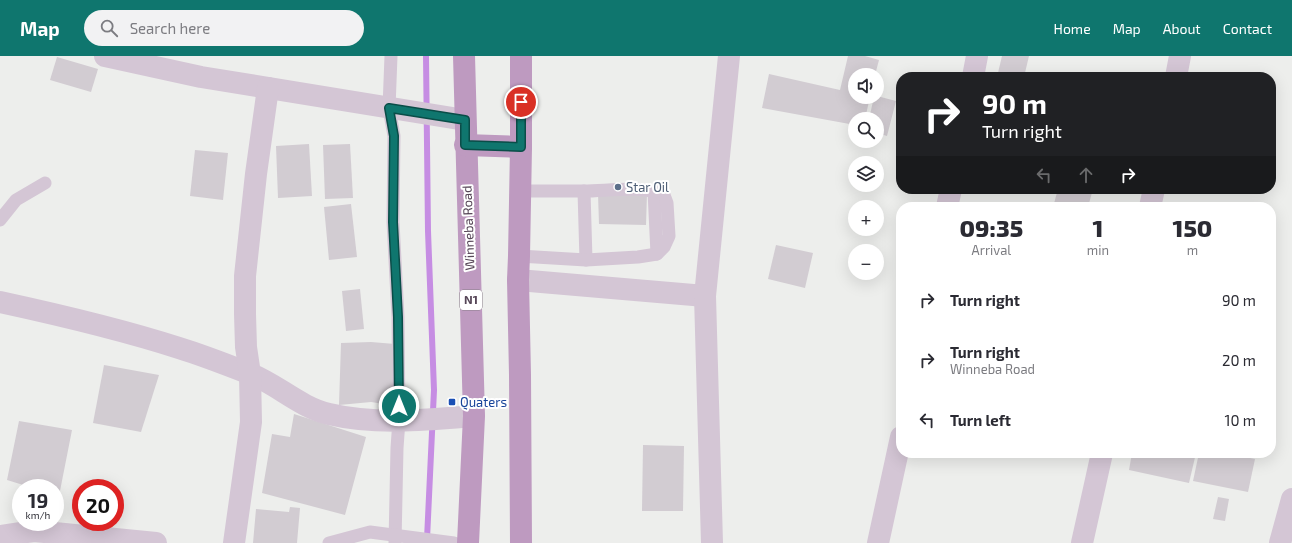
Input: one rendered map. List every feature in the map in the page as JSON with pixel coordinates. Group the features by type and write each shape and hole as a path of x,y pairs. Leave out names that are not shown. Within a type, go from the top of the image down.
{"highway":[{"name":"Winneba Road","path":"464,56 465,145 474,416 468,543"},
{"path":"521,56 521,147 518,280 521,543"},
{"path":"465,145 521,147"}],"street":[{"path":"104,56 201,77 465,120"},
{"path":"712,543 704,296 729,56"},
{"path":"974,72 977,56"},
{"path":"1177,72 1180,56"},
{"path":"234,543 251,422 250,374 246,347 245,276 256,174 268,88"},
{"path":"518,280 704,296"},
{"path":"0,302 131,333 181,348 250,374 306,405 327,413 352,418 408,421 474,416"},
{"path":"878,543 896,458"},
{"path":"1082,543 1101,458"},
{"path":"1280,543 1292,499"},
{"path":"0,536 34,531 156,543"}],"lane":[{"path":"391,56 389,108 394,136 393,222 398,317 399,420 395,539"},
{"path":"0,220 16,200 45,183"},
{"path":"519,256 586,260 638,257 657,254 654,191 520,191"},
{"path":"584,191 586,260"},
{"path":"329,543 370,532 395,539 454,543"}],"building":[{"path":"848,56 865,56 879,60 877,68 848,68 848,104 868,104 867,112 848,112 848,124 762,108 769,74 840,90"},
{"path":"1002,56 1029,56 1025,72 998,72"},
{"path":"57,57 98,69 91,92 50,80"},
{"path":"884,98 896,101 887,136 884,135 884,112 871,112 872,104 884,104"},
{"path":"309,144 312,196 278,198 276,146"},
{"path":"350,144 353,198 325,199 323,145"},
{"path":"195,150 228,153 223,200 190,196"},
{"path":"647,193 646,225 599,224 598,194"},
{"path":"1057,194 1092,194 1089,202 1054,202"},
{"path":"351,204 357,257 329,260 324,207"},
{"path":"776,245 813,253 805,288 768,279"},
{"path":"360,289 364,329 346,331 342,291"},
{"path":"371,342 395,344 397,406 371,402 339,405 341,343"},
{"path":"104,365 159,375 141,432 93,423"},
{"path":"294,414 366,437 345,515 262,493 272,434 290,437"},
{"path":"19,421 72,430 62,479 12,479 12,482 7,480"},
{"path":"643,445 684,446 683,511 642,511"},
{"path":"1131,458 1195,458 1189,483 1129,470"},
{"path":"1198,458 1255,459 1248,492 1193,481"},
{"path":"1218,497 1229,499 1225,521 1213,519"},
{"path":"290,507 300,508 297,543 253,543 256,509 289,512"}],"waterway":[{"path":"426,56 428,231 434,390 427,539"}],"place":[{"name":"Star Oil","path":"618,187"},
{"name":"Quaters","path":"452,402"}],"route":[{"path":"399,406 398,317 393,222 394,136 389,108 465,120 465,145 521,147 521,102"}]}
